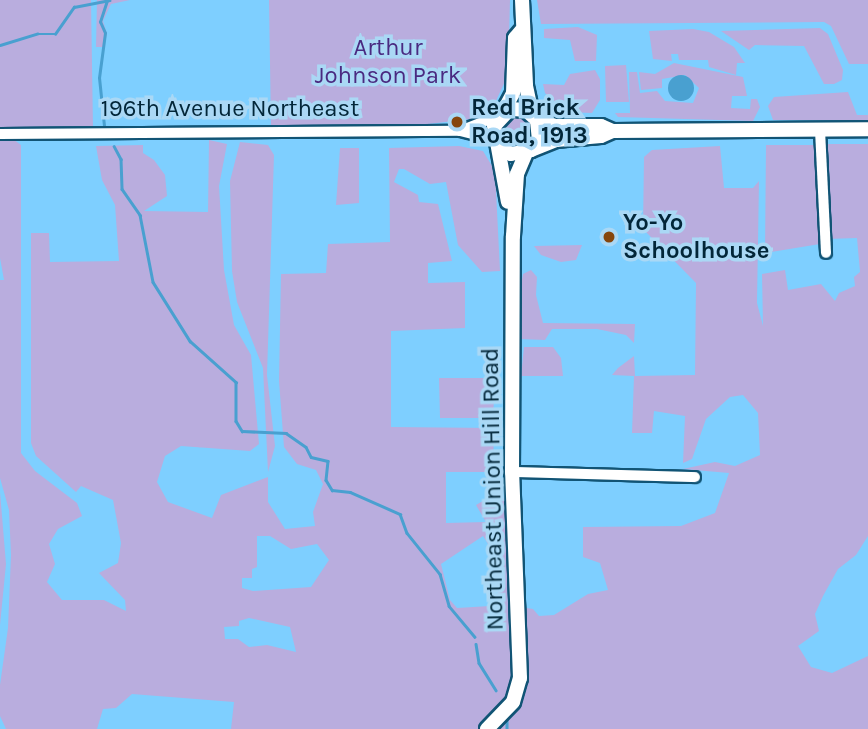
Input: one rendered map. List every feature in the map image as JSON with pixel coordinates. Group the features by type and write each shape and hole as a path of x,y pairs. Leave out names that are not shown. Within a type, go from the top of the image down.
{"street":[{"path":"522,0 522,31 526,39 526,86 540,133 528,152"},
{"path":"522,31 515,38 513,93 494,126 496,143 511,154 528,152 556,140 601,136 613,131 868,129"},
{"path":"502,113 518,108 555,126 601,126 613,131"},
{"name":"196th Avenue Northeast","path":"460,131 502,113"},
{"path":"820,130 826,253"},
{"name":"196th Avenue Northeast","path":"0,134 460,131 496,143"},
{"name":"Northeast Union Hill Road","path":"496,143 513,236"},
{"name":"Northeast Union Hill Road","path":"487,729 513,702 520,678 512,472 513,236 517,174 528,152"},
{"path":"512,472 695,477"}],"green space":[{"path":"0,0 91,0 93,129 0,130"},
{"path":"97,0 130,0 111,4 103,21 107,34 103,47 96,47"},
{"name":"Arthur Johnson Park","path":"269,0 510,0 508,75 494,105 472,119 410,126 271,127"},
{"path":"537,0 868,0 868,64 849,64 831,26 824,22 541,24"},
{"path":"578,27 597,35 596,61 575,61 570,40 544,38 544,29"},
{"path":"820,28 828,34 843,70 842,80 834,84 824,84 804,46 755,45 749,50 721,31"},
{"path":"693,29 709,32 734,47 745,63 737,63 736,75 709,67 708,60 679,60 678,54 671,54 672,61 653,59 649,31"},
{"path":"674,63 743,77 747,96 732,96 731,108 750,109 751,99 757,99 760,107 753,121 618,117 615,113 630,113 629,72 637,72 640,93 657,91 665,101 693,103 699,88 685,75 662,79 662,88 641,90 639,72 655,74"},
{"path":"626,65 629,102 606,102 605,66"},
{"path":"595,70 600,79 600,100 592,113 565,112 545,93 543,84 564,85 570,74"},
{"path":"848,92 857,115 868,115 868,120 773,120 768,106 774,97"},
{"path":"518,117 529,121 533,132 529,143 518,147 507,143 503,132 507,121"},
{"path":"0,139 13,139 21,145 21,453 35,471 77,503 82,516 58,529 49,544 55,564 47,582 62,600 104,600 126,611 125,600 99,573 118,563 121,543 113,500 81,486 76,492 36,456 31,443 31,233 49,233 50,262 119,261 115,205 102,180 96,146 143,145 143,153 154,160 165,175 167,196 144,211 208,212 209,140 227,144 219,186 224,270 234,325 251,355 259,444 250,451 181,446 165,456 157,482 168,502 212,518 221,495 268,477 268,502 285,529 315,526 313,512 323,484 316,470 297,464 284,447 279,381 281,274 326,273 328,244 390,242 389,148 459,146 483,151 495,171 500,271 482,272 458,245 446,182 430,184 404,169 399,169 394,182 418,195 419,202 438,204 452,261 428,263 428,283 465,282 465,328 391,331 391,427 494,428 493,472 446,472 446,523 486,522 476,505 493,495 505,499 508,605 533,609 539,616 554,615 588,594 608,590 600,563 583,557 583,527 681,526 715,513 729,473 683,469 715,462 735,466 760,455 758,413 743,395 730,397 706,419 692,459 683,463 685,416 654,411 652,433 632,433 634,376 612,375 618,368 634,356 635,376 695,375 696,283 643,229 644,157 652,150 720,146 724,188 753,188 759,181 757,303 763,326 762,274 785,270 788,290 821,284 835,301 839,293 855,286 854,277 860,272 857,238 827,239 824,144 868,144 868,536 856,555 838,569 823,596 815,614 819,631 798,646 811,667 832,673 868,656 868,729 231,729 234,702 132,694 116,708 103,709 97,729 6,729 0,716 0,685 8,628 11,555 9,510 0,478 0,280 4,280 0,258","holes":["257,536 270,536 291,549 317,544 329,560 311,587 253,591 242,588 242,578 252,578 252,569 257,567","483,536 497,558 498,593 490,606 457,608 450,600 441,564","249,618 290,627 296,652 267,645 249,647 238,639 225,639 224,627 239,626 239,621"]},
{"path":"240,142 268,145 274,155 267,375 275,446 268,472 263,368 237,302 232,271 230,181"},
{"path":"766,145 817,145 820,244 765,253"},
{"path":"340,148 359,148 359,203 336,205"},
{"path":"582,245 576,260 561,262 541,255 534,246"},
{"path":"531,270 537,277 536,295 543,323 635,324 634,343 626,335 597,329 552,329 545,340 520,339 520,291 523,274"},
{"path":"524,347 553,347 561,358 563,376 521,376"},
{"path":"439,378 495,378 493,418 440,418"},
{"path":"0,492 6,564 0,625"}],"water":[{"path":"681,75 690,79 694,88 690,97 681,101 672,97 668,88 672,79"}],"waterway":[{"path":"104,126 99,78 105,33 100,22 107,0"},
{"path":"0,45 37,34 55,34 74,7 109,0"},
{"path":"114,146 121,159 122,189 140,215 153,282 190,341 236,382 236,421 242,431 286,433 306,447 311,457 328,461 326,480 332,490 350,492 400,514 407,533 440,574 449,606 475,637"},
{"path":"476,644 479,663 496,690"},
{"path":"507,718 507,729"}],"place":[{"name":"Red Brick Road, 1913","path":"457,122"},
{"name":"Yo-Yo Schoolhouse","path":"609,237"}]}
